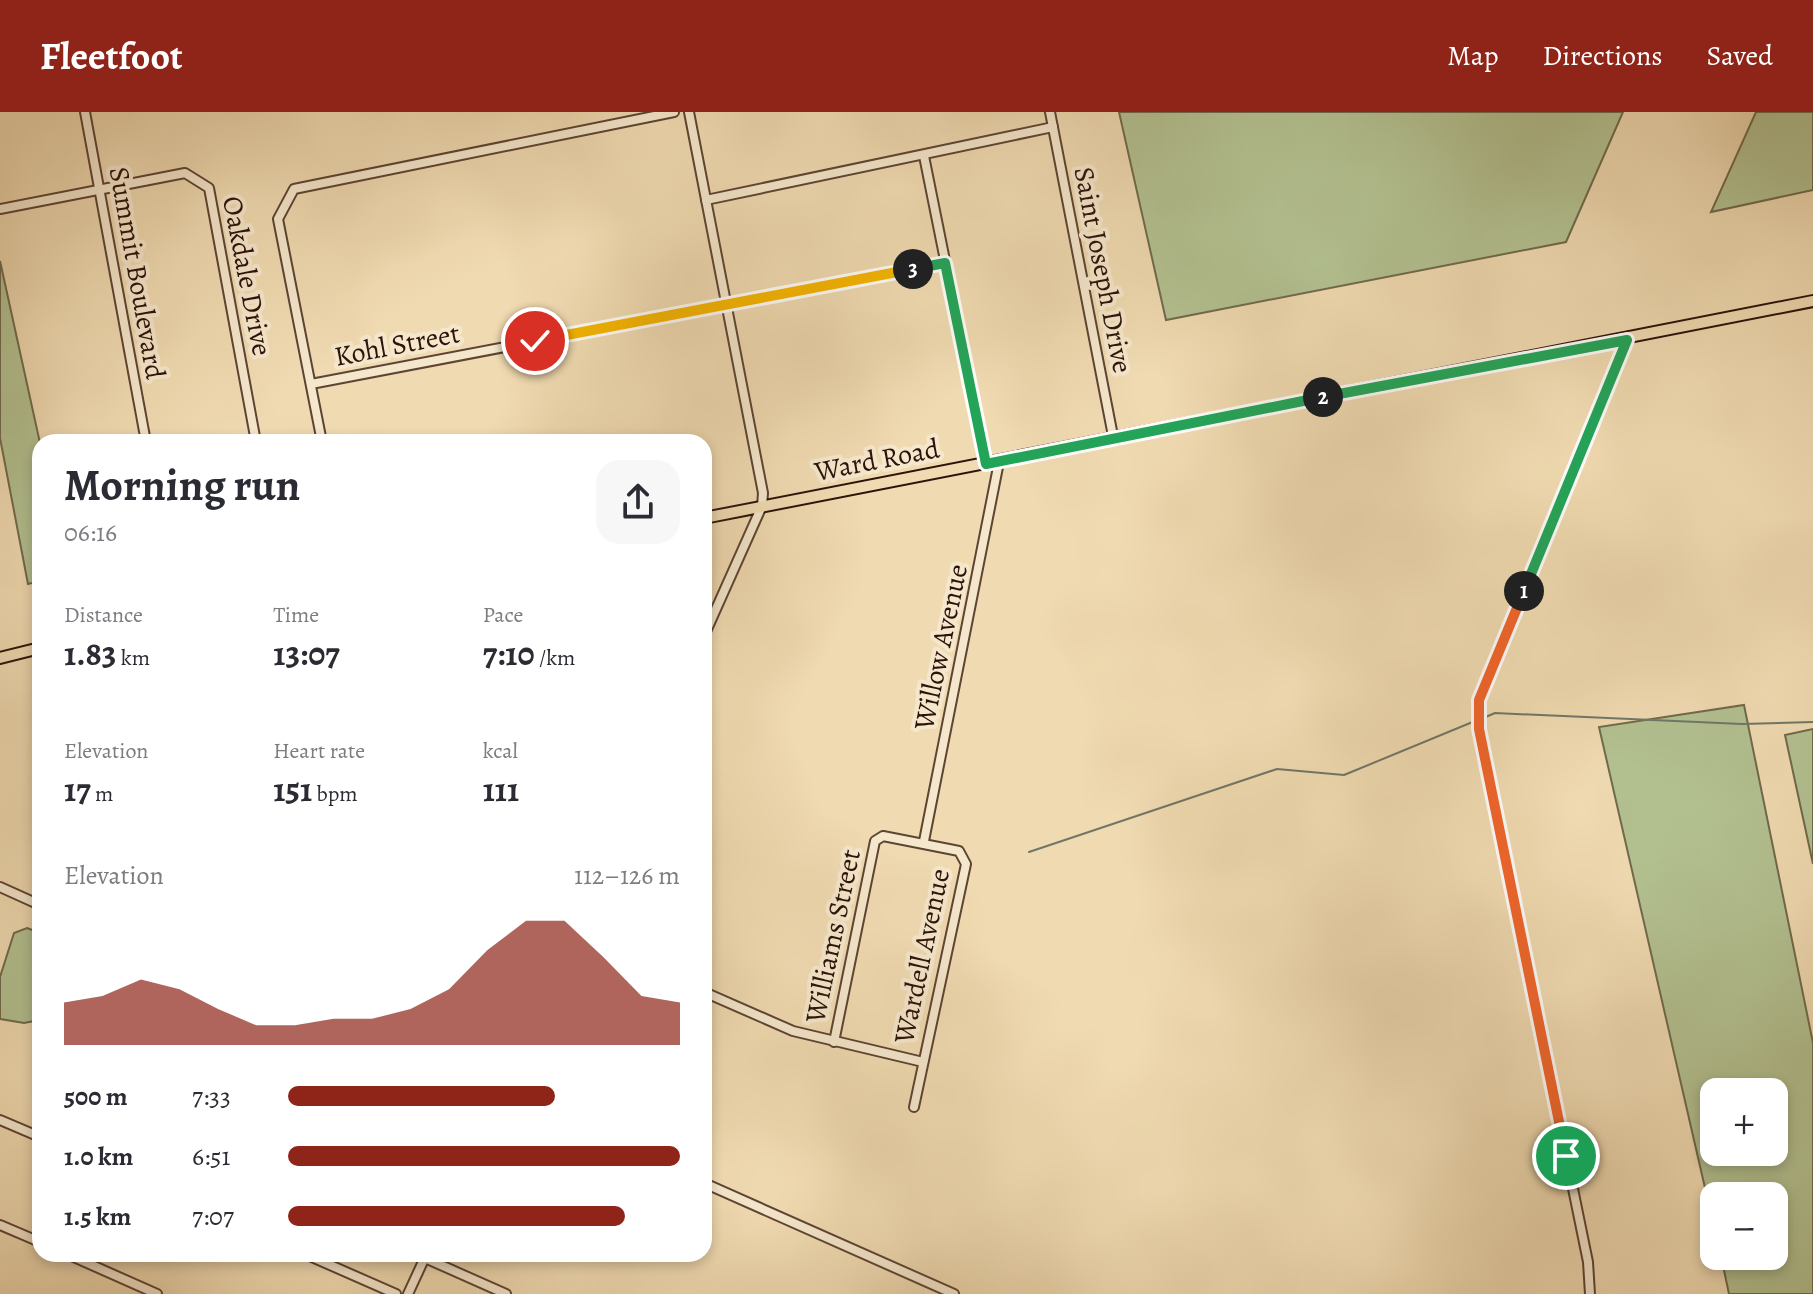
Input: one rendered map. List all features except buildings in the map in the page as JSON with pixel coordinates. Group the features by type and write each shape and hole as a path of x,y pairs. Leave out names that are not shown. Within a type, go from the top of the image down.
{"main road":[{"name":"Ward Road","path":"712,516 999,462 1113,436 1627,340 1813,301"},
{"path":"2,654 32,649"}],"street":[{"name":"Summit Boulevard","path":"85,112 145,434"},
{"path":"320,434 278,219 294,189 674,112"},
{"path":"689,112 763,493 762,506 712,618"},
{"name":"Saint Joseph Drive","path":"1050,112 1113,436"},
{"path":"706,200 1053,127"},
{"path":"924,156 986,464"},
{"name":"Oakdale Drive","path":"0,209 185,173 209,188 255,434"},
{"name":"Kohl Street","path":"311,384 945,263"},
{"path":"1590,1294 1588,1262 1479,729 1479,700 1627,340"},
{"name":"Willow Avenue","path":"924,841 999,462"},
{"name":"Williams Street","path":"834,1042 875,841 883,836 924,841"},
{"name":"Wardell Avenue","path":"914,1107 966,864 959,851 924,841"},
{"path":"0,887 32,901"},
{"path":"712,996 793,1031 923,1062"},
{"path":"0,1120 32,1134"},
{"path":"712,1187 954,1294"},
{"path":"0,1225 32,1239"},
{"path":"85,1262 157,1294"},
{"path":"323,1262 396,1294"},
{"path":"408,1294 423,1262"},
{"path":"439,1262 506,1294"}],"green space":[{"path":"1119,112 1623,112 1566,242 1166,320"},
{"path":"1756,112 1813,112 1813,190 1711,212"},
{"path":"0,261 38,434 32,434 32,583 28,584 0,438"},
{"path":"1744,705 1813,1043 1813,1294 1729,1294 1724,1270 1788,1270 1788,1182 1704,1182 1599,727"},
{"path":"1813,729 1813,864 1785,735"},
{"path":"27,928 32,930 32,1022 24,1023 0,1019 0,977 14,933"}],"waterway":[{"path":"1481,719 1495,713 1742,724 1813,722"},
{"path":"1029,852 1277,769 1344,775 1475,721"}],"route":[{"path":"535,341 945,263 986,464 1113,436 1627,340 1479,700 1479,729 1566,1156"}]}
